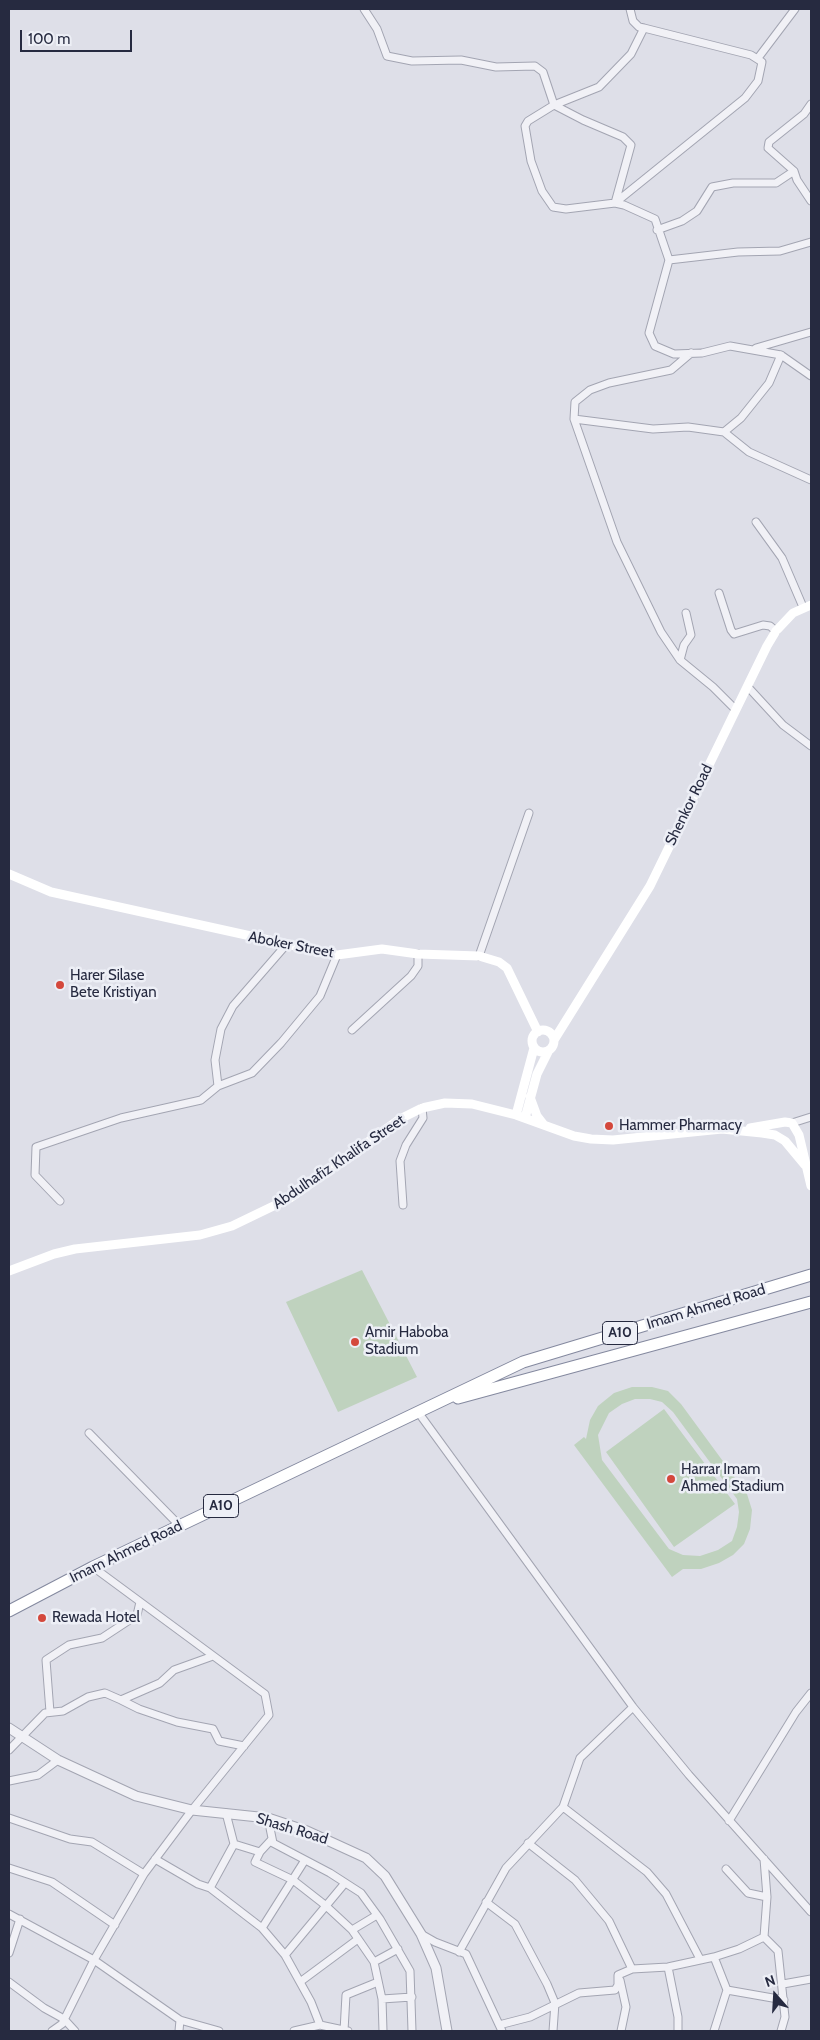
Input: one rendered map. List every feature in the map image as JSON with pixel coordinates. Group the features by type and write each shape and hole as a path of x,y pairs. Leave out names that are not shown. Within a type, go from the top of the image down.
{"highway":[{"name":"Imam Ahmed Road","path":"9,1611 92,1567 523,1362 811,1275"},
{"name":"Imam Ahmed Road","path":"434,1404 811,1302"}],"main road":[{"name":"Shenkor Road","path":"554,1040 650,886 735,709 776,631 793,614 807,606"},
{"name":"Aboker Street","path":"9,874 51,892 286,946 337,955 382,950 418,954 479,956 499,962 507,968 538,1032"},
{"name":"Shenkor Road","path":"548,1032 570,1012"},
{"path":"499,1111 526,1096 548,1052 553,1047 554,1040 548,1032 538,1032 533,1037 534,1048 526,1096 520,1116"},
{"path":"534,1048 540,1052 548,1052"},
{"path":"526,1096 544,1125"},
{"name":"Abdulhafiz Khalifa Street","path":"9,1271 54,1254 75,1249 200,1235 232,1226 290,1198 377,1134 422,1108 445,1103 472,1104 520,1116 574,1136 613,1140 722,1129 742,1130"},
{"path":"742,1130 776,1123 792,1123 799,1134 811,1186"},
{"path":"742,1130 775,1135 793,1149 805,1165"}],"street":[{"path":"364,9 377,29 387,56 412,61 461,60 496,67 535,66 544,72 554,105 623,137 631,145 615,203"},
{"path":"615,203 745,98 758,81 762,62 752,55 644,28 633,21 630,9"},
{"path":"758,58 795,9"},
{"path":"644,28 631,54 599,87 554,105 528,121 525,126 530,161 542,191 553,207 566,209 615,203 648,214 655,219 668,260 649,333 655,346 674,354 730,346 755,348 780,355 811,376"},
{"path":"811,104 804,114 769,142 768,148 794,171 797,180 811,201"},
{"path":"657,230 682,221 697,211 712,187 733,183 776,183 794,171"},
{"path":"668,260 738,252 780,251 811,242"},
{"path":"755,348 811,332"},
{"path":"691,353 671,370 609,383 590,390 575,402 574,419 617,542 661,632 680,660 713,687 735,709"},
{"path":"724,432 741,418 769,383 780,355"},
{"path":"574,419 653,428 688,427 724,432 749,452 811,480"},
{"path":"756,522 782,558 807,606"},
{"path":"719,592 734,634 763,625 776,631"},
{"path":"680,660 684,645 691,635 686,613"},
{"path":"748,687 783,725 811,746"},
{"path":"479,956 529,813"},
{"path":"218,1086 214,1060 221,1029 233,1006 286,946"},
{"path":"352,1030 412,976 418,966 418,954"},
{"path":"60,1201 35,1175 36,1147 121,1118 201,1100 218,1086 252,1073 281,1043 320,996 337,955"},
{"path":"403,1205 400,1161 406,1145 423,1118 422,1108"},
{"path":"792,1123 811,1117"},
{"path":"418,1412 633,1707 729,1821 811,1912"},
{"path":"89,1433 179,1525"},
{"path":"52,2031 64,2019 94,1960 144,1874 192,1810 269,1715 265,1694 92,1567"},
{"path":"50,1712 46,1660 69,1645 102,1638 137,1616 140,1602"},
{"path":"121,1700 160,1683 174,1670 213,1656"},
{"path":"9,1750 45,1713 63,1711 88,1697 105,1693 139,1709 177,1722 213,1729 220,1741 244,1746"},
{"path":"729,1821 796,1712 811,1693"},
{"path":"459,1952 506,1868 563,1806 580,1758 633,1707"},
{"name":"Shash Road","path":"9,1728 58,1760 136,1796 192,1810 268,1818 307,1831 366,1858 385,1876 420,1934 436,1968 447,2031"},
{"path":"9,1781 38,1775 58,1760"},
{"path":"563,1806 647,1872 666,1894 700,1958"},
{"path":"210,1888 234,1844 226,1813"},
{"path":"9,1818 70,1839 92,1842 144,1874"},
{"path":"268,1818 273,1843 361,1893 377,1915 410,1971 412,2031"},
{"path":"272,1839 260,1852 255,1862 293,1880 325,1905 352,1930 374,1962 382,1999 383,2031"},
{"path":"528,1843 575,1880 609,1921 632,1969"},
{"path":"234,1844 260,1852"},
{"path":"764,1858 767,1897 764,1937 778,1951 785,2017 782,2031"},
{"path":"155,1860 198,1884 210,1888 262,1928 285,1955 320,2025"},
{"path":"262,1928 305,1860"},
{"path":"9,1868 52,1882 115,1925"},
{"path":"726,1869 748,1893 767,1897"},
{"path":"285,1955 325,1905 346,1883"},
{"path":"486,1902 515,1924 547,1984 555,2003 553,2031"},
{"path":"9,1914 94,1960 180,2020 218,2031"},
{"path":"352,1930 377,1915"},
{"path":"9,1953 20,1919"},
{"path":"420,1934 466,1954 500,2028 530,2017 555,2003 579,1993 614,1990 618,1985 618,1975"},
{"path":"618,1975 632,1969 668,1967 700,1958 714,1957 764,1937"},
{"path":"300,1982 358,1939"},
{"path":"374,1962 398,1950"},
{"path":"714,1957 727,1990 714,2031"},
{"path":"668,1967 678,2017 678,2031"},
{"path":"618,1975 626,2008 621,2031"},
{"path":"783,1984 811,1979"},
{"path":"9,1982 44,2008 64,2019 75,2031"},
{"path":"294,2031 320,2025 346,2031 346,1995 378,1982"},
{"path":"727,1990 784,2000"},
{"path":"382,1999 412,1997"},
{"path":"179,2031 180,2020"}],"green space":[{"path":"362,1270 417,1377 338,1412 286,1302"},
{"path":"632,1387 652,1387 668,1391 681,1404 747,1494 752,1510 750,1529 744,1544 733,1555 719,1563 701,1569 683,1569 672,1577 574,1445 584,1437 586,1439 590,1420 598,1406 614,1393","holes":["635,1399 650,1399 662,1402 673,1412 737,1499 739,1512 737,1527 732,1541 718,1550 700,1556 683,1555 669,1549 602,1460 598,1435 609,1413 622,1404"]},
{"path":"664,1409 735,1504 674,1547 606,1452"}],"place":[{"name":"Harer Silase Bete Kristiyan","path":"60,985"},
{"name":"Hammer Pharmacy","path":"609,1126"},
{"name":"Amir Haboba Stadium","path":"355,1342"},
{"name":"Harrar Imam Ahmed Stadium","path":"671,1479"},
{"name":"Rewada Hotel","path":"42,1618"}]}
